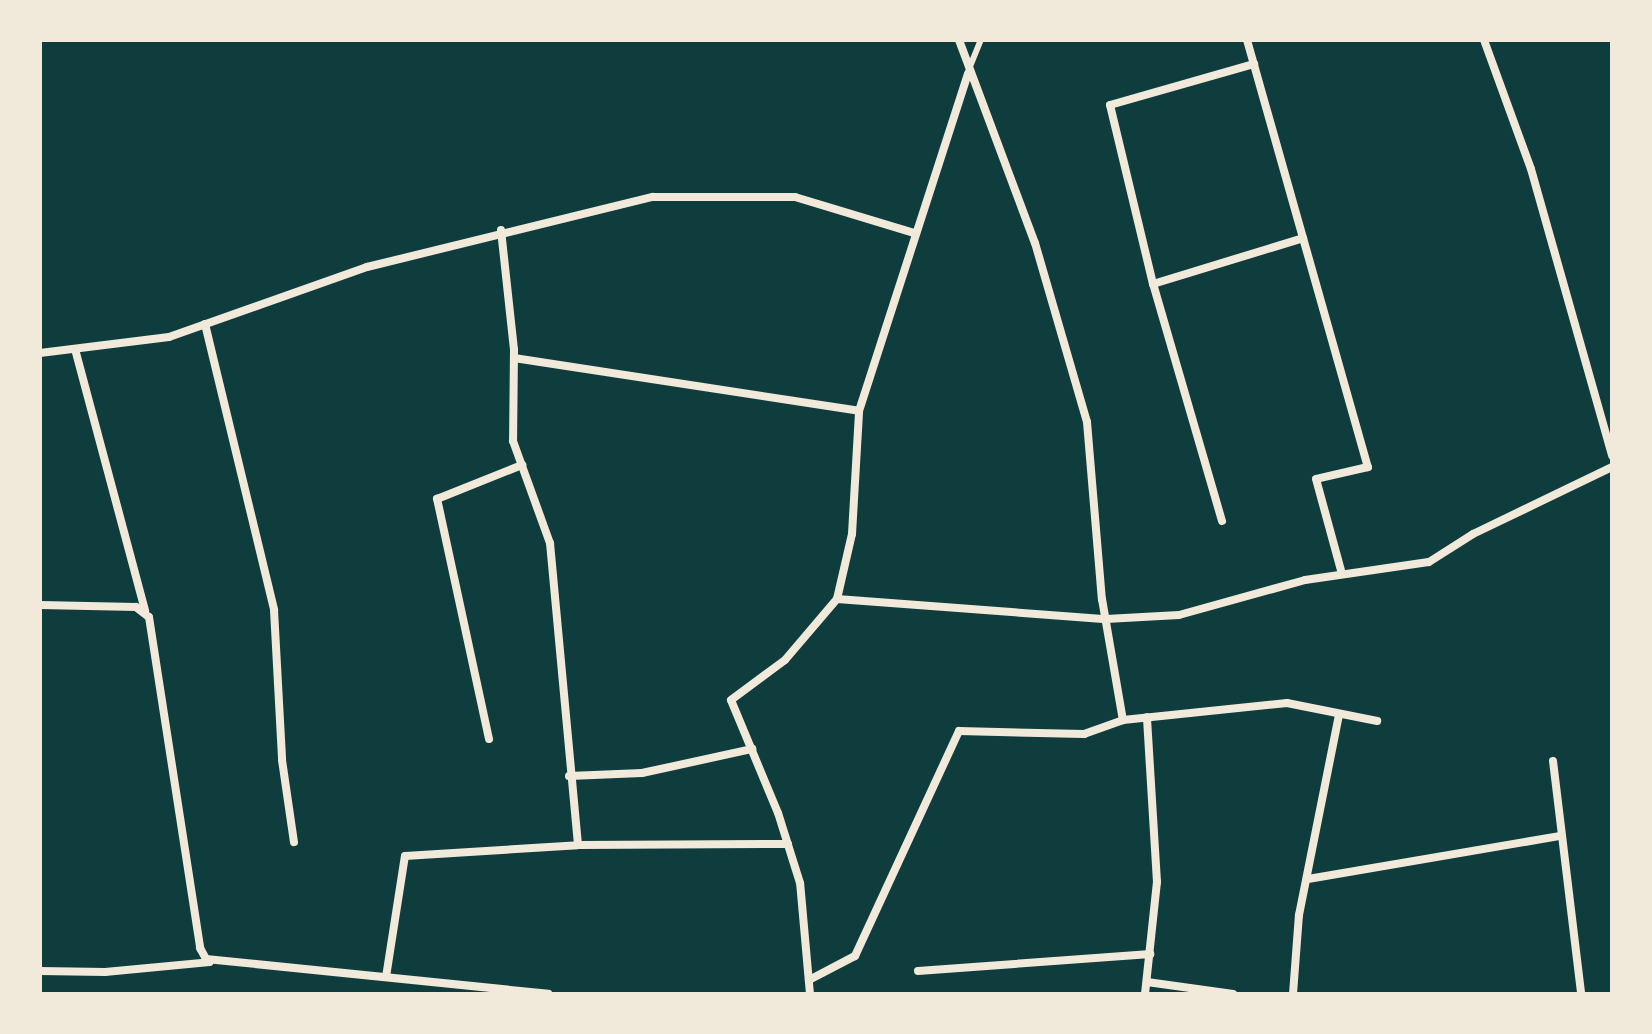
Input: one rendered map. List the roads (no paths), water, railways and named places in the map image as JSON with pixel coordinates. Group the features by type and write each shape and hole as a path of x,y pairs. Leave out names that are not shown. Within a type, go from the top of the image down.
{"street":[{"path":"959,40 968,73 1035,243 1087,422 1106,619 1123,720"},
{"path":"1247,40 1368,467 1316,479 1342,574"},
{"path":"1484,40 1531,169 1612,456"},
{"path":"1222,521 1153,284 1110,105 1254,64"},
{"path":"810,994 800,883 788,844 731,700 785,660 837,599 852,534 859,411 968,73"},
{"path":"40,353 169,337 367,267 501,230 653,197 795,197 914,233"},
{"path":"501,230 514,358 513,441 550,543 569,776 578,845"},
{"path":"1153,284 1303,238"},
{"path":"205,324 274,610 282,760 294,842"},
{"path":"75,349 146,612 200,948 215,962"},
{"path":"514,358 859,411"},
{"path":"489,739 437,499 522,465"},
{"path":"837,599 1106,619 1179,615 1342,574 1429,562 1473,534 1612,467"},
{"path":"40,605 136,607 146,612"},
{"path":"809,980 855,956 959,731 1084,734 1123,720 1287,703 1377,721"},
{"path":"1293,994 1308,879 1339,714"},
{"path":"1145,994 1157,882 1147,717"},
{"path":"569,776 642,773 752,749"},
{"path":"1553,761 1581,994"},
{"path":"1308,879 1560,836"},
{"path":"386,977 405,856 578,845 788,844"},
{"path":"918,971 1150,954"},
{"path":"40,971 105,972 215,962 548,994"},
{"path":"1147,982 1233,994"}],"lane":[{"path":"968,73 981,40"}]}
